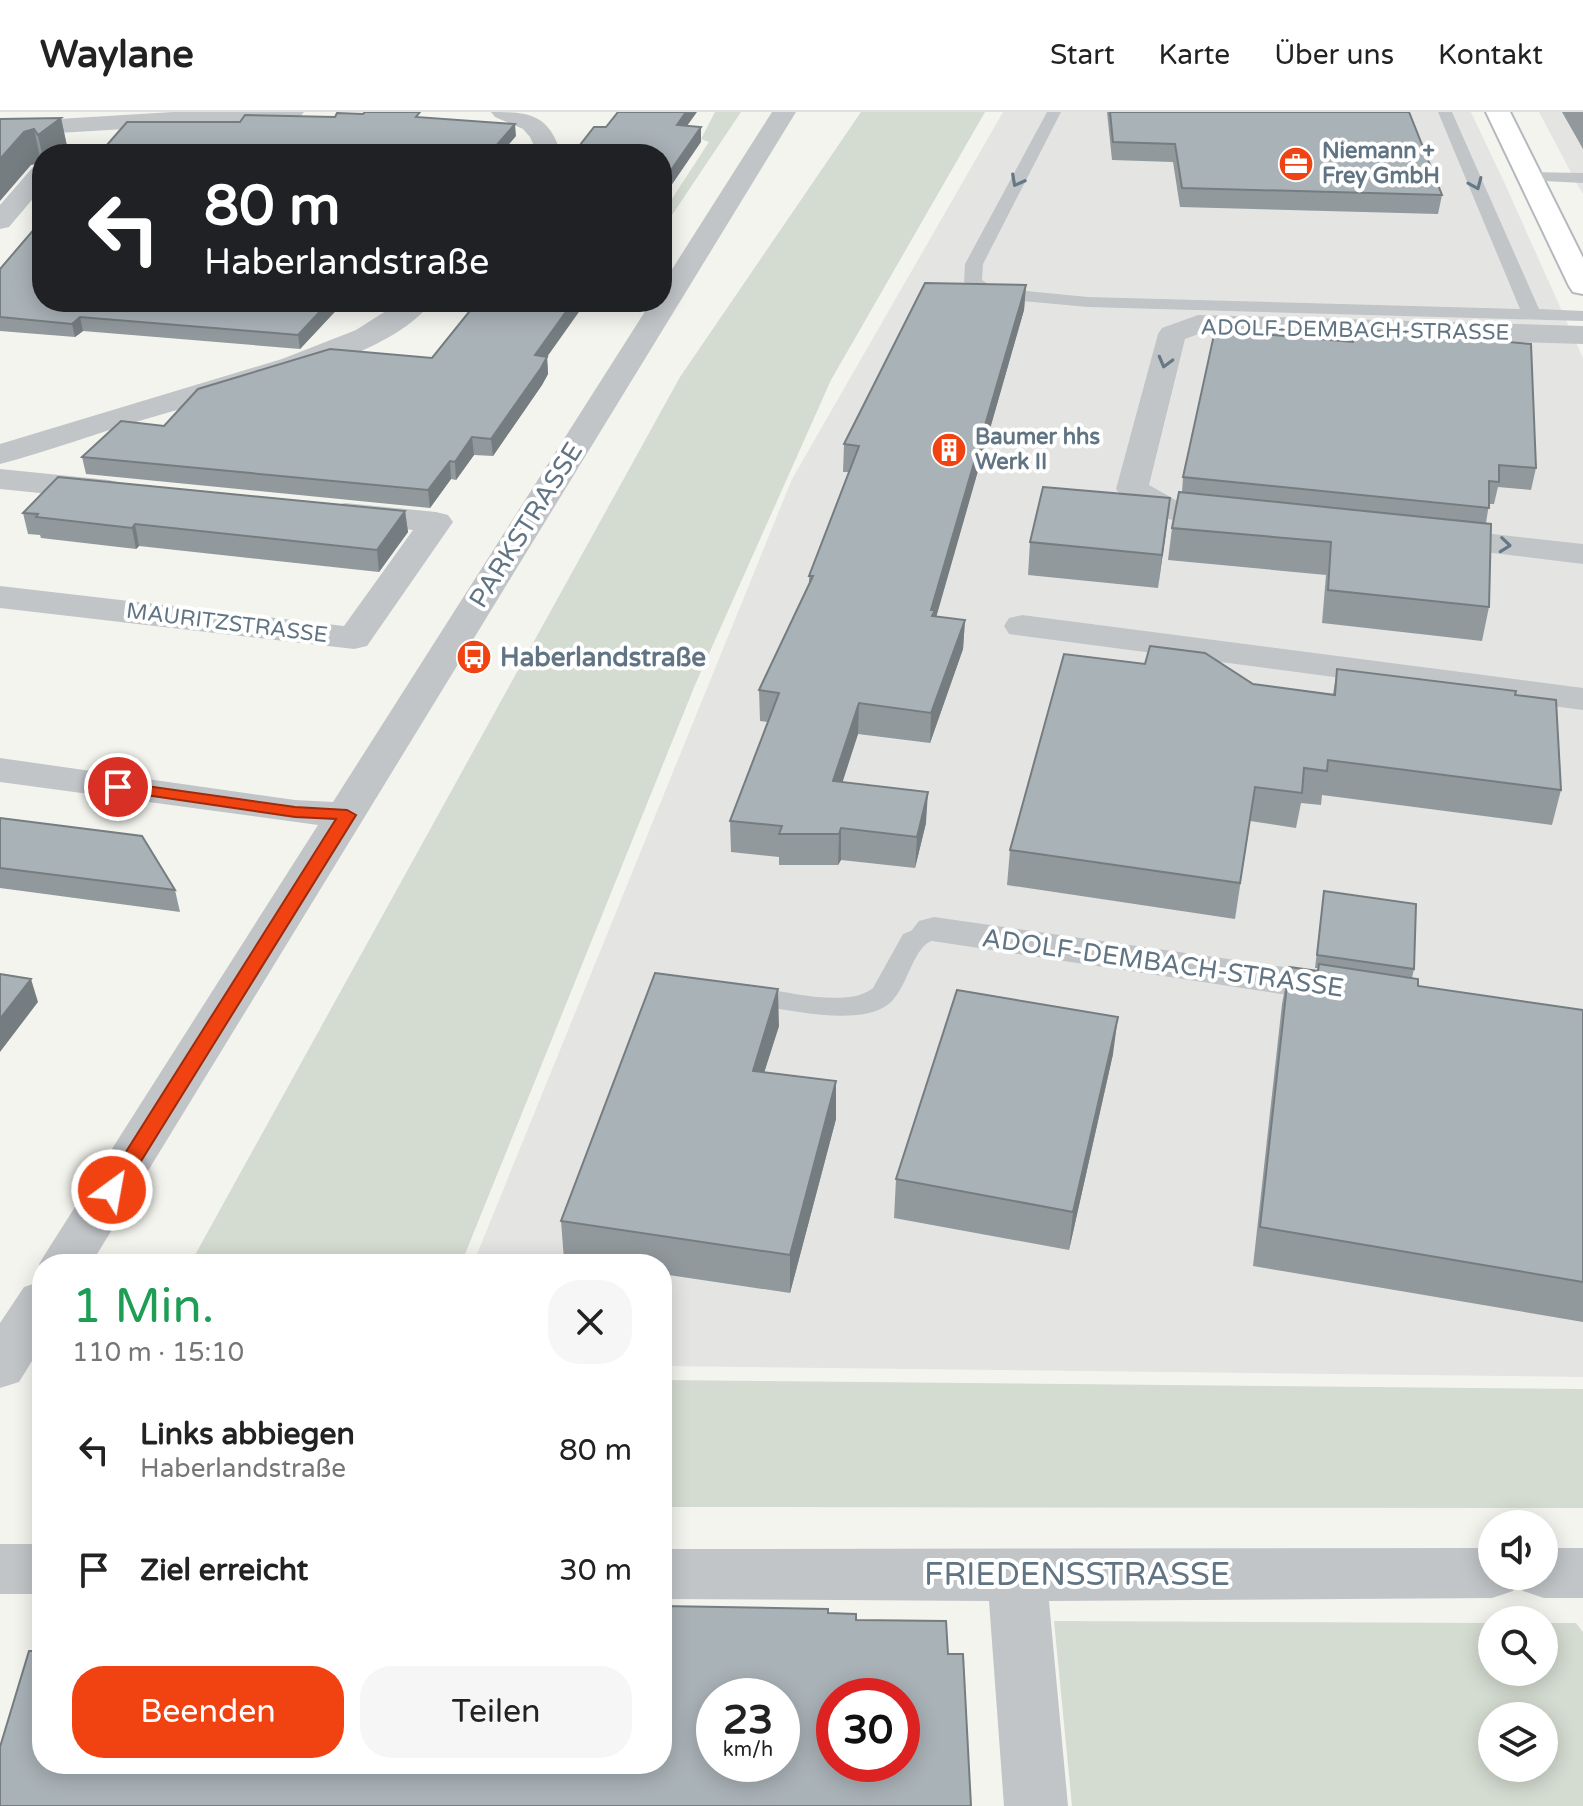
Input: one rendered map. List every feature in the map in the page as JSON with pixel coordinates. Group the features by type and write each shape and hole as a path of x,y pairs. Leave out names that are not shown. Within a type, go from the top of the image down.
{"main road":[{"path":"1498,112 1580,275"}],"street":[{"path":"56,144 53,119 292,112"},
{"path":"503,112 530,123 544,135 546,144"},
{"name":"PARKSTRASSE","path":"672,292 784,112"},
{"path":"0,221 32,184"},
{"path":"0,454 303,361 365,336 407,312"},
{"name":"PARKSTRASSE","path":"71,1254 660,312"},
{"name":"ADOLF-DEMBACH-STRASSE","path":"1265,521 1171,511 1132,489 1172,334 1198,324 1583,335"},
{"path":"0,479 140,493"},
{"name":"MAURITZSTRASSE","path":"0,597 354,638 436,522 311,509"},
{"path":"1405,535 1583,554"},
{"path":"1022,626 1583,699"},
{"path":"0,770 295,812 347,815"},
{"name":"ADOLF-DEMBACH-STRASSE","path":"934,930 1393,996"},
{"path":"0,1367 32,1317"},
{"path":"0,1569 32,1569"},
{"name":"FRIEDENSSTRASSE","path":"672,1574 1478,1573"},
{"path":"1558,1573 1583,1573"},
{"path":"1017,1576 1036,1806"}],"lane":[{"path":"1054,112 974,264 973,282 990,293 1088,302 1583,316"},
{"path":"1445,112 1532,315"},
{"path":"1529,177 1583,178"},
{"path":"715,988 832,1008 874,1002 884,993 913,940 934,930"}],"shaded area":[{"path":"715,112 741,112 672,215 672,199 709,142 701,139"},
{"path":"861,112 985,112 831,380 695,685 465,1254 196,1254 680,377"},
{"path":"1003,112 1471,112 1583,358 1583,1377 672,1366 672,1254 477,1254 792,479"},
{"path":"1539,112 1583,112 1583,194 1577,184"},
{"path":"672,1380 1583,1389 1583,1508 672,1507"},
{"path":"1054,1621 1478,1623 1478,1686 1558,1686 1558,1623 1576,1623 1583,1632 1583,1806 1072,1806"}],"building":[{"path":"420,112 416,117 515,124 498,144 108,144 127,122 240,122 245,115 335,117 337,113"},
{"path":"618,112 686,112 677,125 701,127 672,169 672,144 581,144 594,127 606,127"},
{"name":"Niemann + Frey GmbH","path":"1110,112 1409,112 1442,195 1182,188 1175,144 1113,142"},
{"path":"61,118 38,135 34,129 24,132 0,159 0,119"},
{"path":"32,232 32,312 320,312 298,335 80,317 72,324 0,317 0,269"},
{"path":"925,283 1026,285 931,610 935,610 932,616 965,620 931,713 859,703 833,781 928,792 917,837 841,828 839,834 779,834 782,826 730,821 779,693 759,690 813,576 809,576 859,446 844,444"},
{"path":"469,312 566,312 535,355 547,357 541,368 491,439 472,437 455,462 450,461 428,490 82,457 121,421 164,426 198,389 330,349 432,358"},
{"path":"1354,329 1531,344 1536,468 1499,465 1499,482 1489,481 1489,508 1183,477 1215,330 1353,342"},
{"path":"58,477 405,511 377,550 135,524 132,528 23,513"},
{"path":"1043,487 1170,498 1162,555 1030,542"},
{"path":"1179,492 1491,524 1489,607 1328,590 1331,542 1172,528"},
{"path":"1150,646 1205,653 1253,684 1335,695 1337,669 1516,691 1515,695 1556,700 1561,790 1328,760 1327,771 1304,768 1302,793 1255,787 1240,883 1010,850 1064,654 1145,664"},
{"path":"0,818 142,836 175,890 0,868"},
{"path":"1324,891 1416,904 1414,969 1317,955"},
{"path":"1319,964 1418,979 1418,986 1583,1010 1583,1282 1260,1227 1289,967 1318,971"},
{"path":"655,973 778,989 753,1071 836,1081 790,1255 561,1221"},
{"path":"0,974 31,979 0,1019"},
{"path":"957,990 1118,1017 1073,1212 896,1179"},
{"path":"672,1606 828,1609 828,1613 856,1614 856,1620 946,1621 948,1654 963,1654 971,1806 0,1806 0,1747 29,1651 32,1651 32,1774 672,1774"}],"place":[{"name":"Niemann + Frey GmbH","path":"1296,164"},
{"name":"Baumer hhs Werk II","path":"949,450"},
{"name":"Haberlandstraße","path":"474,657"}],"route":[{"path":"112,1190 347,815 295,812 118,787"}]}
